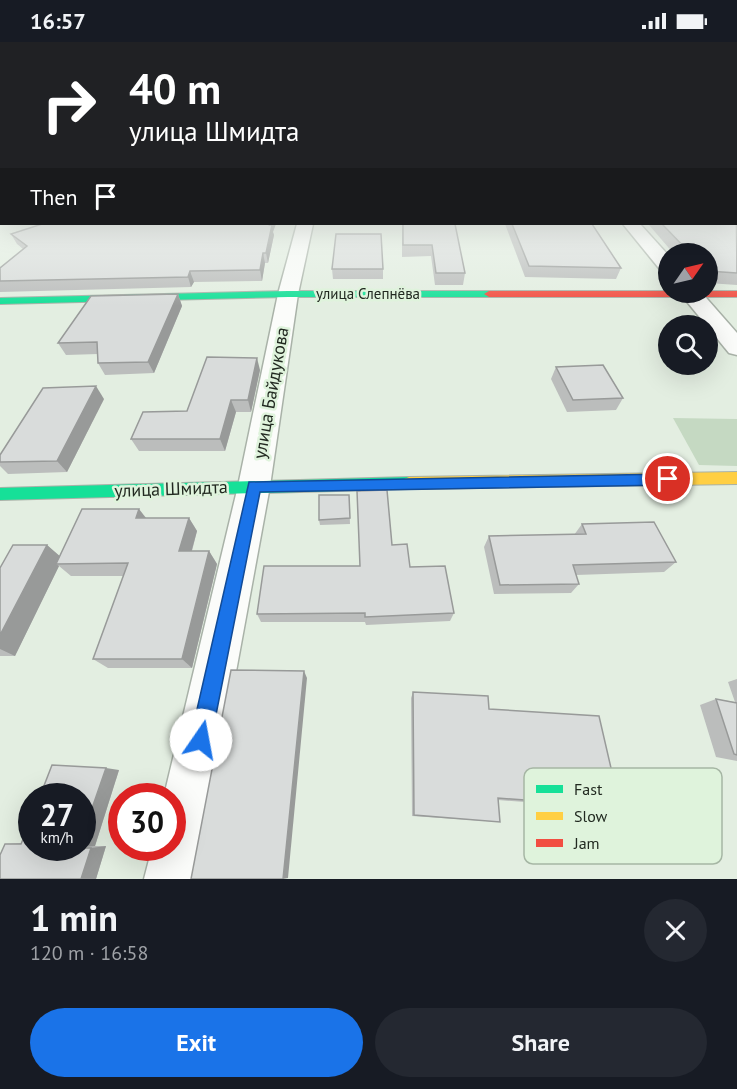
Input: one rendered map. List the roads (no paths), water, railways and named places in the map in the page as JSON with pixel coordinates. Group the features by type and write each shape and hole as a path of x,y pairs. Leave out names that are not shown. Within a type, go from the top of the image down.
{"street":[{"name":"улица Байдукова","path":"171,879 254,486 288,294 304,228"},
{"path":"635,228 658,255"},
{"name":"улица Слепнёва","path":"0,301 288,294 658,293"},
{"name":"улица Слепнёва","path":"718,294 737,294"},
{"path":"699,303 737,348"},
{"name":"улица Шмидта","path":"0,494 254,486 737,478"}]}
